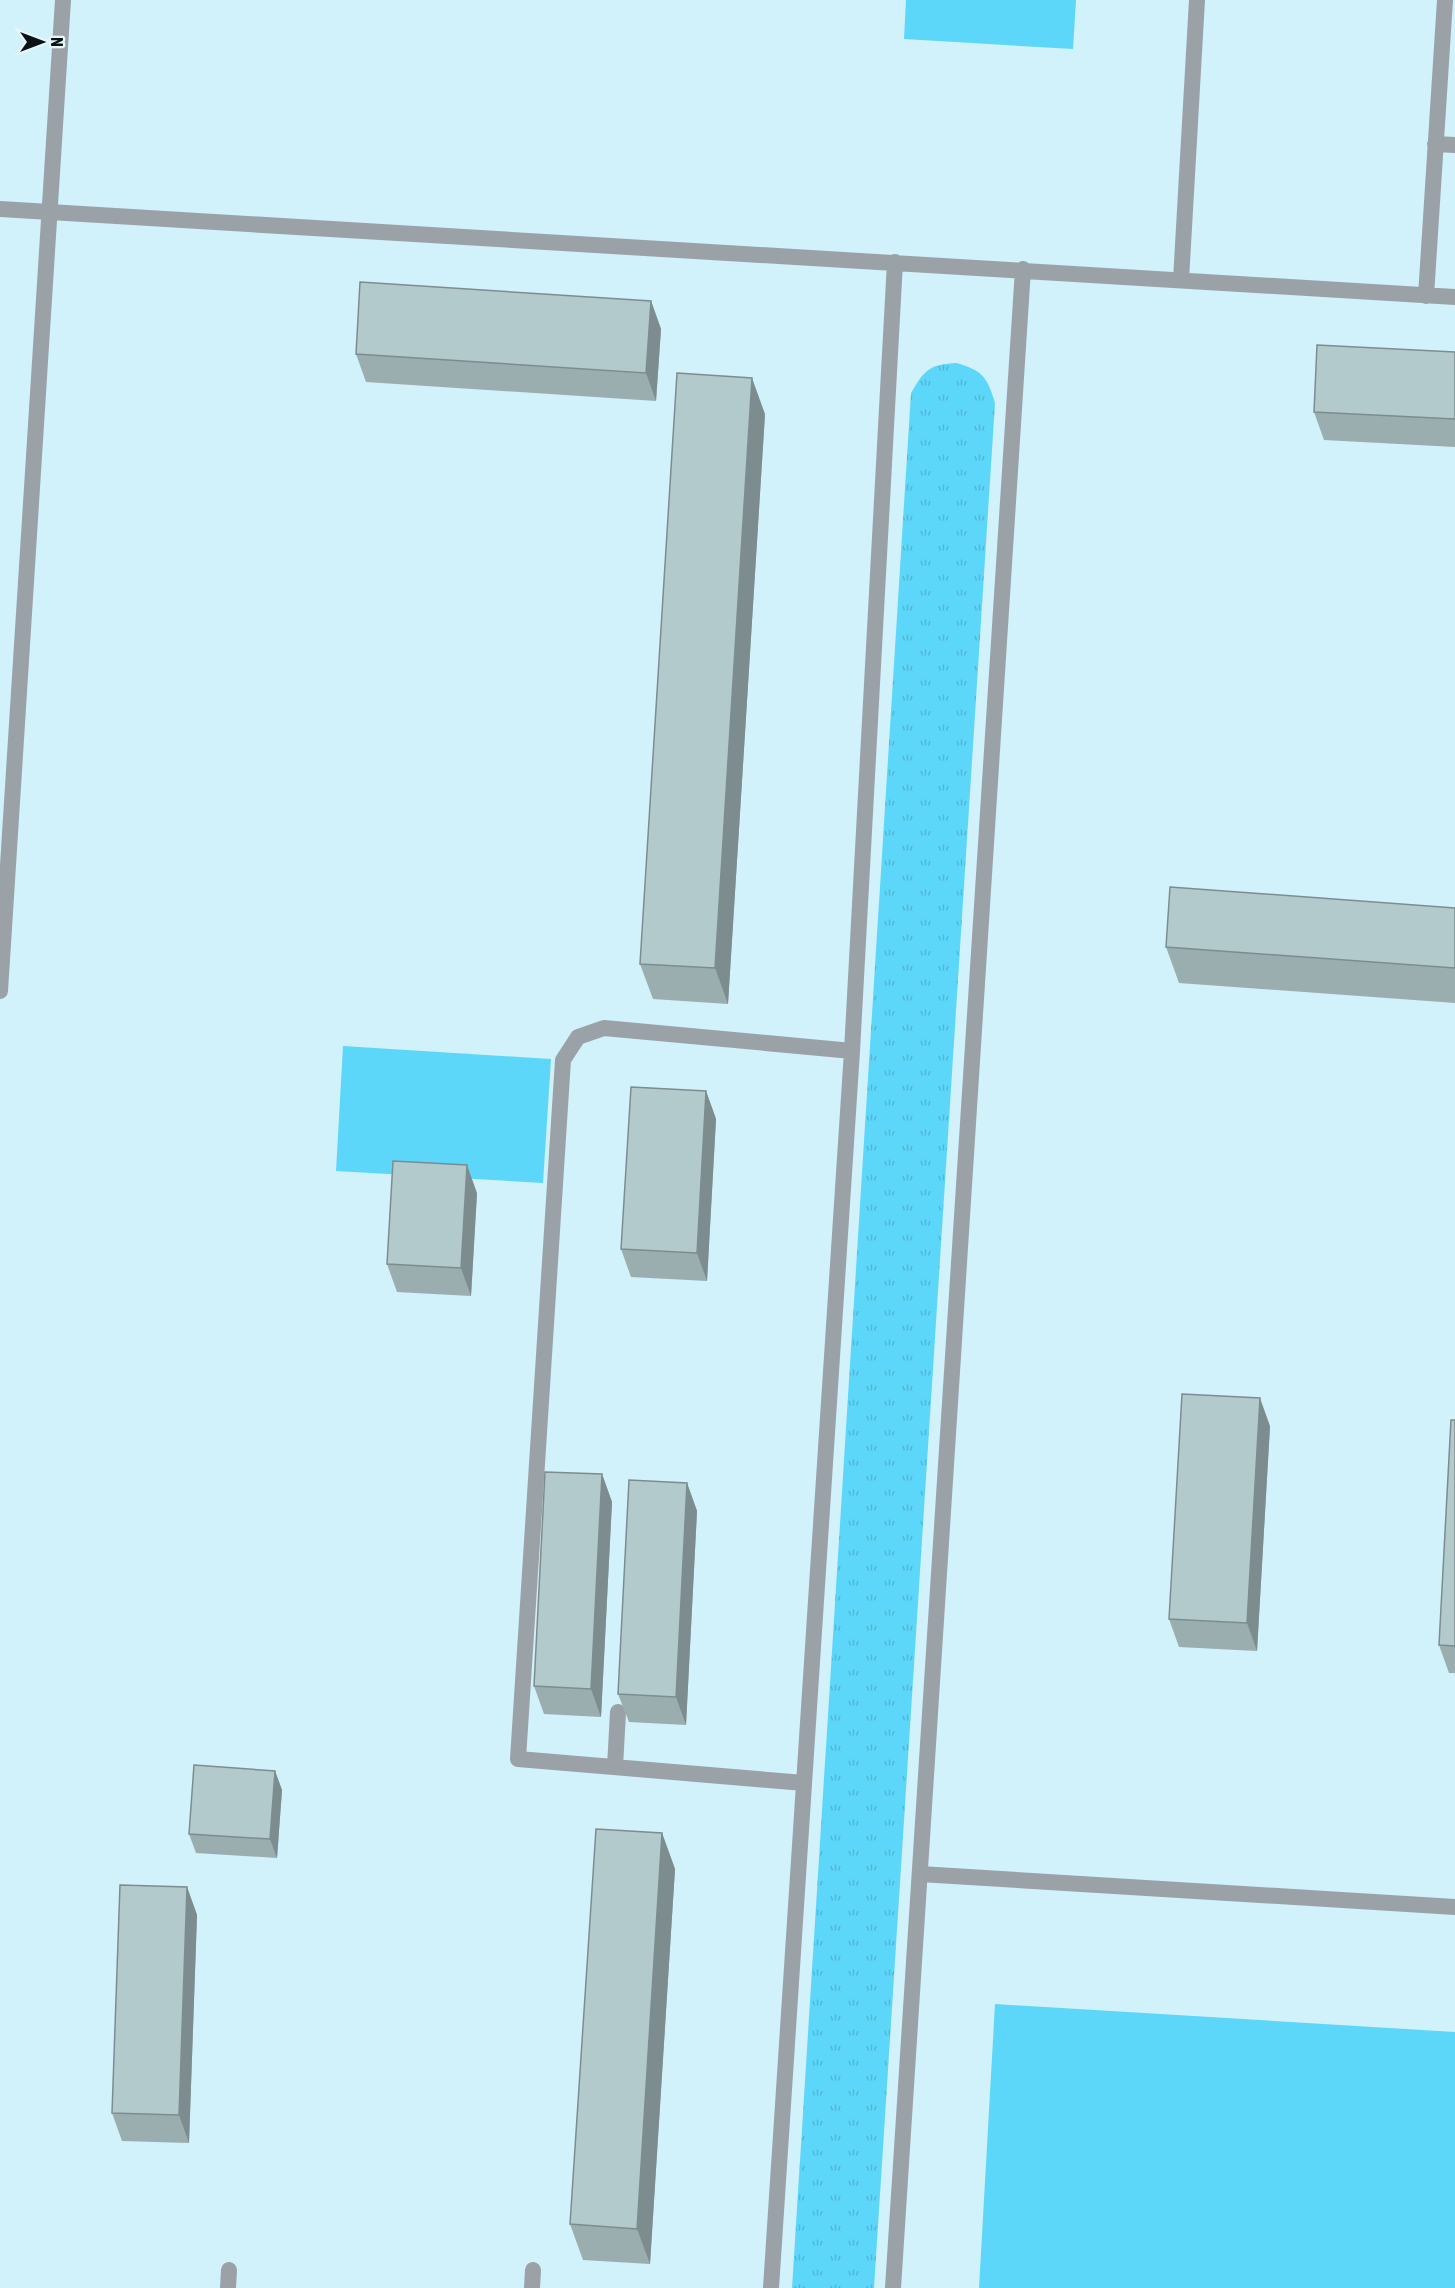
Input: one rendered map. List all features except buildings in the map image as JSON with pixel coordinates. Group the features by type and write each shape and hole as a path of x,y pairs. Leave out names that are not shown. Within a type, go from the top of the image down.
{"lane":[{"path":"0,991 63,0"},
{"path":"1181,280 1197,0"},
{"path":"1426,296 1445,0"},
{"path":"1435,144 1455,145"},
{"path":"0,209 1023,269 1455,297"},
{"path":"771,2288 852,1051 895,262"},
{"path":"893,2288 1023,269"},
{"path":"804,1783 518,1759 563,1060 578,1037 604,1028 852,1051"},
{"path":"615,1767 618,1712"},
{"path":"920,1874 1455,1907"},
{"path":"228,2288 229,2270"},
{"path":"532,2288 533,2270"}],"shaded area":[{"path":"0,0 1455,0 1455,2288 0,2288"}],"green space":[{"path":"906,0 1076,0 1073,49 904,39"},
{"path":"957,363 983,376 995,403 874,2288 792,2288 911,393 929,370 940,365"},
{"path":"343,1046 551,1059 543,1183 336,1171"},
{"path":"995,2004 1455,2032 1455,2288 979,2288"}]}
